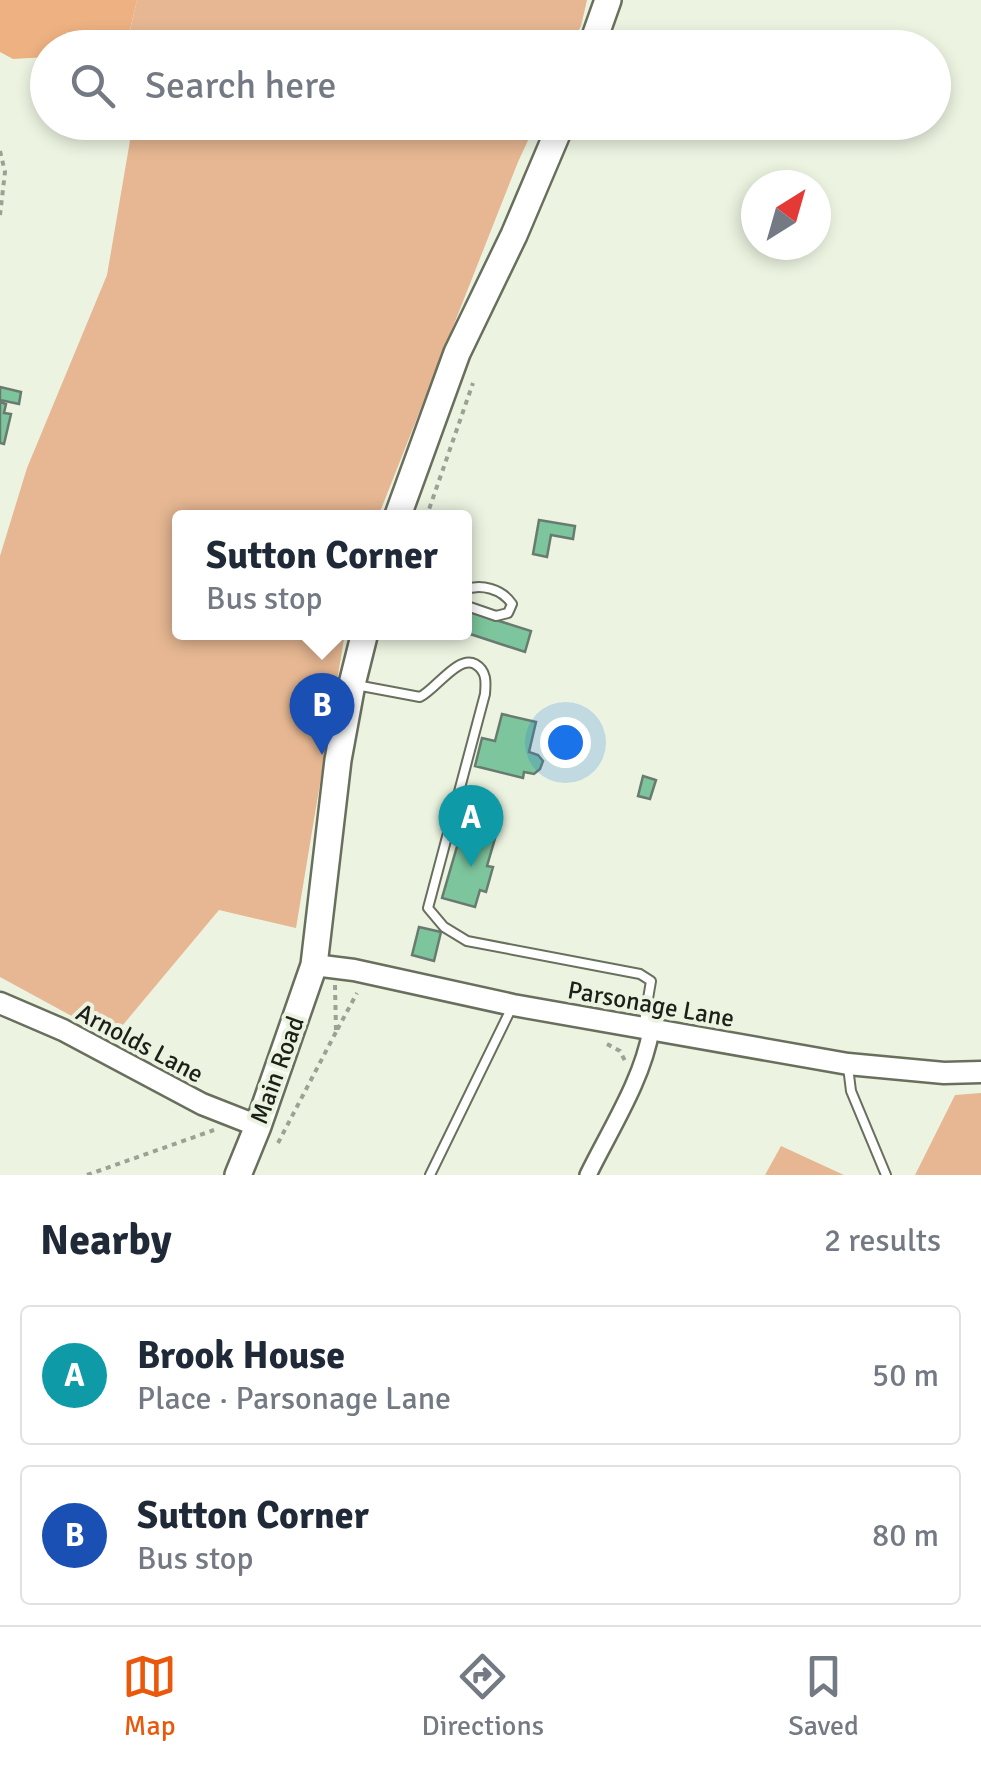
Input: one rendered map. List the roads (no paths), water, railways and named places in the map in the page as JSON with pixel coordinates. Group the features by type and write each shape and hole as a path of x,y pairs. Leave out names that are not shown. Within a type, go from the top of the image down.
{"main road":[{"path":"597,30 608,0"},
{"path":"400,510 456,353 514,235 554,140"},
{"name":"Main Road","path":"238,1175 314,965 338,760 363,640"}],"street":[{"name":"Parsonage Lane","path":"314,965 513,1005 848,1064 944,1073 981,1072"},
{"name":"Arnolds Lane","path":"0,1002 63,1030 202,1104 258,1126"},
{"path":"588,1175 635,1080 649,1044 647,1029"}],"lane":[{"path":"472,587 489,588 506,596 512,604 508,614 496,616 472,608"},
{"path":"352,684 420,696 466,662 476,664 484,672 486,694 428,908 444,927 468,941 640,974 650,981 647,1029"},
{"path":"430,1175 513,1005"},
{"path":"848,1064 850,1091 886,1175"}],"place":[{"name":"Sutton Corner","path":"322,755"},
{"name":"Brook House","path":"471,867"}]}
